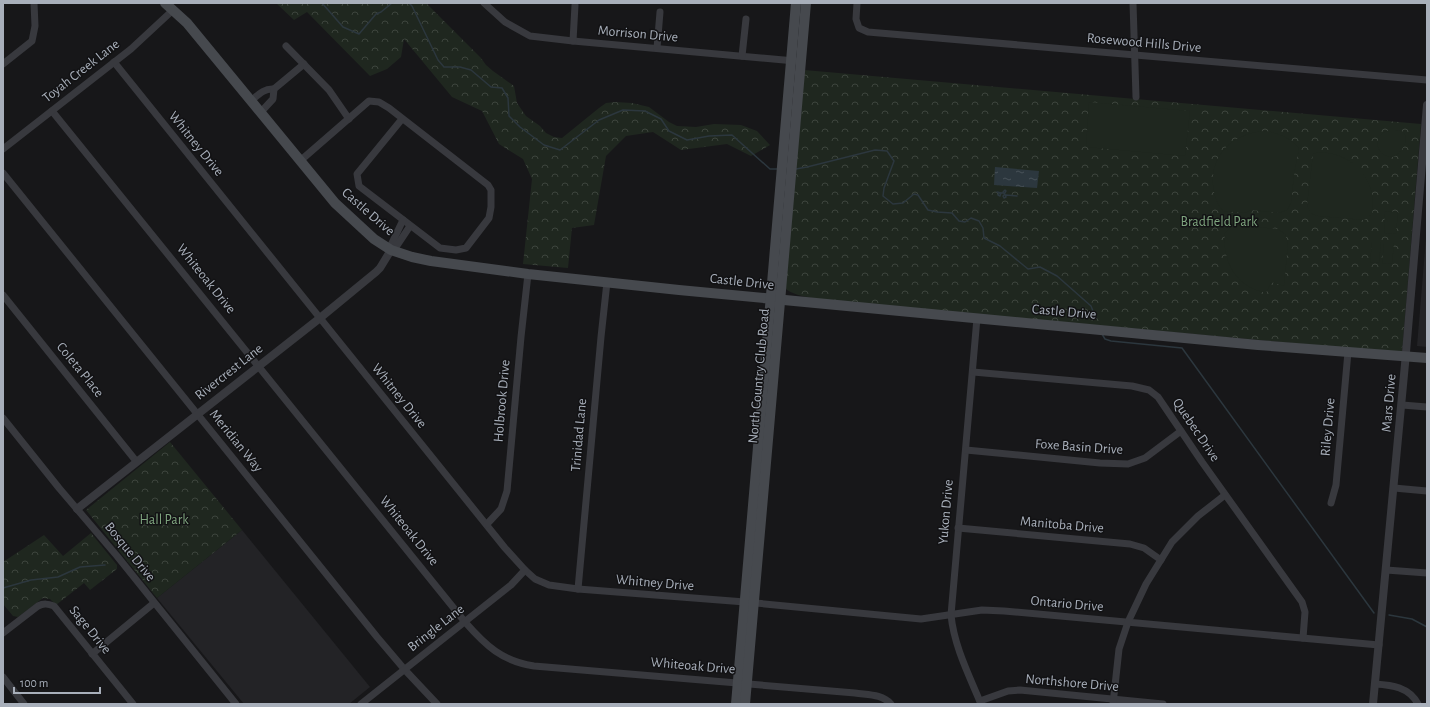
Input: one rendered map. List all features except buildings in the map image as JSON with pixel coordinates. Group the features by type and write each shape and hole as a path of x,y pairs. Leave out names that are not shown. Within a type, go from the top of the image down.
{"main road":[{"name":"Castle Drive","path":"165,3 187,23 335,203 374,239 391,250 412,257 430,261 528,274 775,299 1427,358"},
{"name":"North Country Club Road","path":"788,152 796,120 796,3"},
{"name":"North Country Club Road","path":"736,704 742,683 786,182 788,152 786,120 806,3"},
{"path":"786,120 796,120"},
{"name":"North Country Club Road","path":"742,683 745,704"}],"street":[{"path":"3,64 32,40 35,26 34,3"},
{"name":"Morrison Drive","path":"484,3 505,22 526,34 573,41 796,61"},
{"name":"Rosewood Hills Drive","path":"857,3 856,19 859,28 868,32 1427,80"},
{"path":"1133,3 1136,96"},
{"path":"573,41 576,5"},
{"name":"Toyah Creek Lane","path":"3,149 131,49 173,10"},
{"path":"657,48 660,12"},
{"path":"742,56 746,18"},
{"path":"286,46 329,90 349,119"},
{"name":"Whitney Drive","path":"114,62 487,524 525,570 535,579 549,585 578,589 749,603"},
{"path":"251,101 264,90 274,89 304,64"},
{"path":"260,112 273,99 274,89"},
{"path":"300,161 369,101 374,100 380,102 402,118 488,185 491,190 491,207 489,218 466,248 446,250 440,248 367,194 359,186 357,174 402,118"},
{"name":"Mars Drive","path":"1373,704 1402,405 1427,105"},
{"name":"Whiteoak Drive","path":"52,111 259,365 465,622 495,652 520,664 534,666 855,693 882,697 887,699 891,704"},
{"name":"Meridian Way","path":"3,173 404,670 437,704"},
{"path":"391,250 391,245 403,220"},
{"path":"391,250 396,247 410,226"},
{"name":"Rivercrest Lane","path":"77,509 136,461 320,318 380,268 391,250"},
{"name":"Holbrook Drive","path":"487,524 501,510 507,491 528,274"},
{"name":"Trinidad Lane","path":"578,589 607,282"},
{"name":"Coleta Place","path":"3,296 136,461"},
{"name":"Yukon Drive","path":"977,318 951,615 952,629 965,666 981,703"},
{"name":"Riley Drive","path":"1331,503 1336,485 1348,352"},
{"name":"Quebec Drive","path":"973,372 1132,386 1149,390 1158,398 1182,431 1225,495 1302,602 1305,612 1303,638"},
{"path":"1402,405 1427,407"},
{"name":"Bosque Drive","path":"3,418 236,704"},
{"name":"Foxe Basin Drive","path":"966,450 1100,463 1128,464 1145,458 1182,431"},
{"path":"1394,488 1427,491"},
{"path":"1113,702 1119,649 1128,622 1146,584 1172,542 1198,516 1225,495"},
{"name":"Manitoba Drive","path":"958,528 1130,544 1144,548 1161,560"},
{"name":"Bringle Lane","path":"361,704 511,585 525,570"},
{"path":"1386,570 1427,573"},
{"path":"92,654 154,603"},
{"name":"Ontario Drive","path":"749,603 921,619 982,610 1004,611 1379,644"},
{"name":"Sage Drive","path":"3,633 38,606 42,604 54,606 133,704"},
{"path":"3,677 24,704"},
{"path":"1375,684 1393,685 1405,690 1415,698 1418,704"},
{"name":"Northshore Drive","path":"981,703 1008,692 1020,690 1113,702 1163,704"}],"shaded area":[{"path":"1427,226 1427,347 1417,346"},
{"path":"242,530 370,687 349,704 244,704 157,598"}],"green space":[{"path":"276,3 426,3 481,58 486,65 514,86 517,103 526,116 540,126 546,133 554,137 562,138 606,103 615,102 632,103 649,107 677,126 696,127 714,124 741,125 757,131 770,145 751,156 727,144 681,150 653,132 626,136 606,156 594,225 572,228 568,268 523,264 532,179 523,159 499,144 482,111 452,97 404,39 401,57 387,69 370,76 307,12 294,20"},
{"name":"Bradfield Park","path":"804,70 1421,124 1402,353 853,303 817,299 790,292 785,288"},
{"path":"1089,102 1190,111 1185,156 1086,147"},
{"path":"1399,130 1403,132 1406,139 1404,146 1399,153 1393,157 1382,153 1379,150 1378,145 1380,136 1384,132"},
{"path":"1265,131 1284,136 1299,148 1291,203 1287,210 1279,213 1251,210 1245,213 1223,211 1216,199 1213,185 1213,174 1220,154 1234,141 1244,136"},
{"path":"1319,152 1342,157 1352,163 1360,171 1367,180 1371,190 1373,202 1372,214 1364,220 1318,216 1311,212 1307,205 1313,154"},
{"path":"1385,211 1398,212 1396,234 1384,233"},
{"path":"1233,225 1278,229 1285,234 1288,243 1284,286 1271,282 1266,293 1253,289 1238,278 1229,262 1225,243 1225,233"},
{"path":"1372,242 1381,242 1379,263 1370,262"},
{"path":"1384,243 1394,243 1392,264 1382,263"},
{"name":"Hall Park","path":"170,442 242,530 157,598 86,510"},
{"path":"91,533 117,565 117,569 90,590 84,583 56,605 50,599 43,598 18,617 13,616 3,604 3,562 44,535 63,556"}],"water":[{"path":"995,167 1039,171 1037,188 994,185"}],"waterway":[{"path":"322,3 343,27 359,34 376,14 392,3"},
{"path":"409,3 412,6 438,60 444,67 460,67 471,70 491,87 502,88 508,98 509,116 520,127 544,145 560,150 599,120 623,110 645,111 661,119 669,131 687,140 709,136 732,135 770,169 778,169"},
{"path":"796,169 875,150 887,151 894,161 884,188 883,196 893,204 903,203 914,194 918,195 928,210 952,213 959,221 965,222 971,218 979,221 983,228 984,238 1000,246 1028,269 1040,267 1057,276 1091,306 1095,316"},
{"path":"999,193 1003,193 1004,193 1005,193 1006,191 1005,190 1003,192 1003,193 1004,193 1005,194 1005,195 1006,196 1004,198 1004,195 1006,195 1017,196"},
{"path":"997,192 1001,193 1000,196 998,195 999,193"},
{"path":"1102,334 1105,339 1111,341 1182,348 1374,613"},
{"path":"3,588 31,580 58,577 80,567 105,565"},
{"path":"1389,615 1412,619 1427,627"}]}
